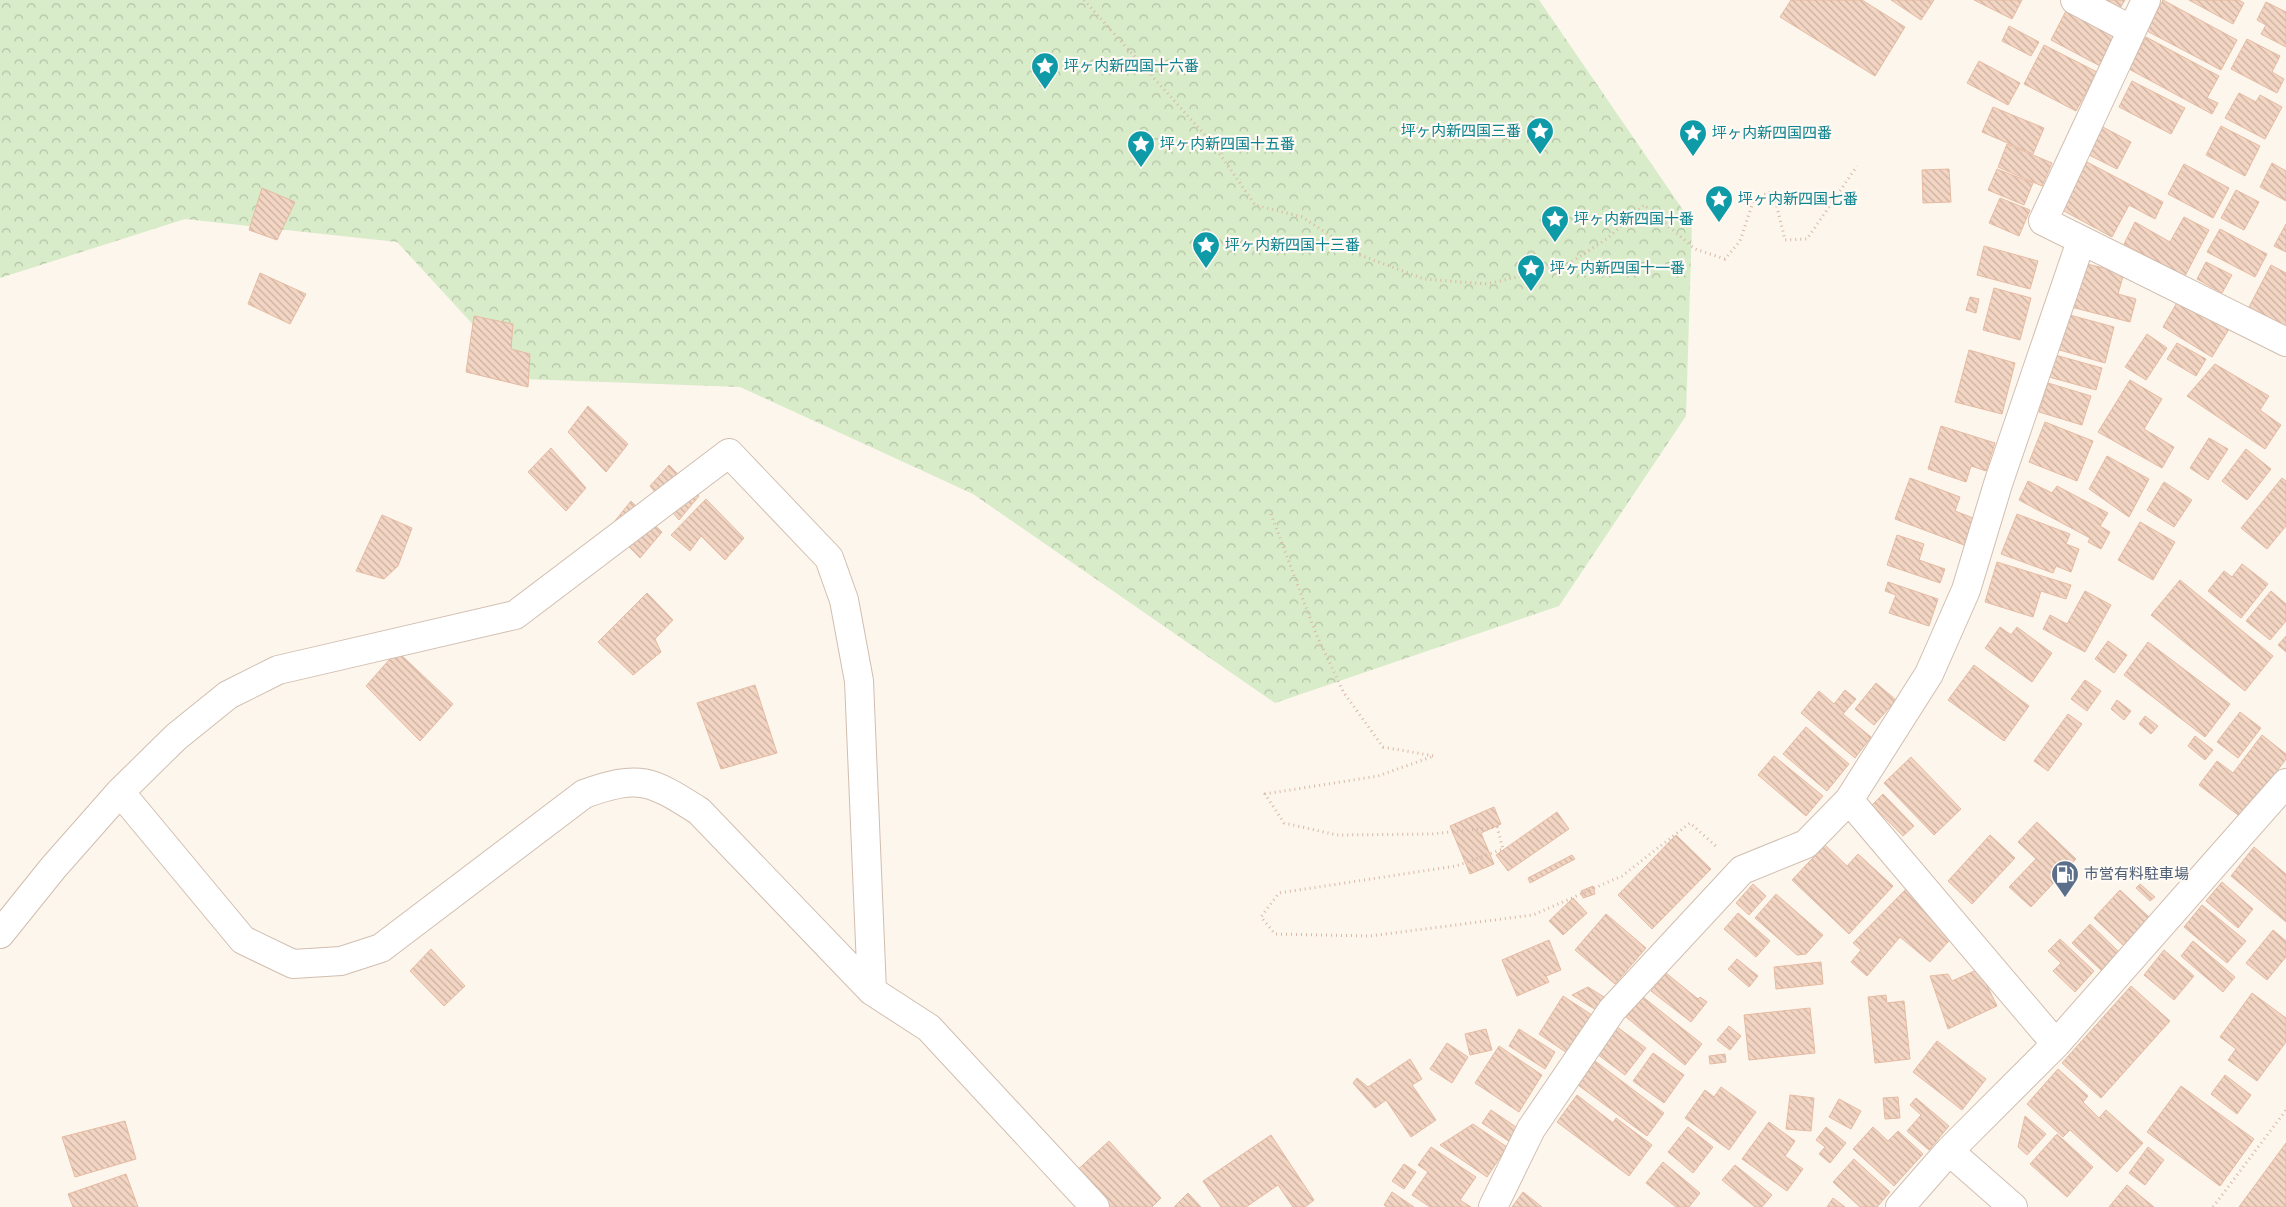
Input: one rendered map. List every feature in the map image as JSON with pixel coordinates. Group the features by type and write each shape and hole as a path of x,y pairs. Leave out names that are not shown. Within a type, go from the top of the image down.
{"street":[{"path":"2075,0 2130,29"},
{"path":"2146,0 2130,29 2044,221 2286,342"},
{"path":"1493,1207 1531,1129 1612,1010 1742,870 1806,844 1849,800 1929,674 1966,590 1998,484 2081,241"},
{"path":"0,934 53,868 120,792 176,737 228,695 278,670 515,614 729,453 829,558 844,600 859,681 872,991"},
{"path":"120,792 243,940 293,964 341,961 381,948 584,794 614,783 644,782 670,793 699,812 872,991 929,1028 1095,1207"},
{"path":"1900,1207 1949,1151 2056,1044 2286,783"},
{"path":"1849,800 2056,1044"},
{"path":"1949,1151 2013,1207"}],"path":[{"path":"1084,0 1213,144 1255,205 1302,217 1360,255 1424,279 1487,284 1564,266 1608,238 1644,205 1695,249 1725,259 1740,241 1754,200 1773,190 1785,240 1807,239 1856,166"},
{"path":"1271,514 1316,634 1344,693 1383,746 1434,756 1378,776 1265,794 1284,823 1337,835 1432,834 1497,827 1503,849 1456,866 1279,893 1261,917 1275,934 1370,936 1533,915 1622,876 1690,823 1742,870"},
{"path":"2213,1207 2286,1110"}],"green space":[{"path":"0,0 1539,0 1692,223 1686,416 1559,606 1275,703 973,494 740,387 523,379 397,242 185,219 0,278"}],"building":[{"path":"1791,0 1862,0 1905,27 1875,76 1780,17"},
{"path":"1891,0 1934,0 1921,20"},
{"path":"1974,0 2022,0 2012,19"},
{"path":"2102,0 2125,0 2119,10"},
{"path":"2163,0 2237,40 2221,70 2147,31"},
{"path":"2189,0 2239,0 2244,3 2233,24"},
{"path":"2266,2 2286,12 2286,47 2261,34 2266,25 2257,20"},
{"path":"2069,5 2118,31 2100,66 2051,40"},
{"path":"2009,26 2039,42 2031,56 2002,41"},
{"path":"2146,37 2219,76 2207,98 2218,103 2212,114 2129,69"},
{"path":"2247,39 2280,56 2272,72 2284,79 2277,93 2231,69"},
{"path":"2044,45 2097,72 2076,111 2024,84"},
{"path":"1979,61 2020,83 2008,105 1967,83"},
{"path":"2132,81 2185,108 2171,134 2119,107"},
{"path":"2239,93 2256,102 2260,95 2282,107 2265,139 2225,118"},
{"path":"1993,107 2044,128 2033,154 1982,132"},
{"path":"2101,126 2131,142 2117,169 2087,154"},
{"path":"2221,126 2260,146 2245,176 2206,155"},
{"path":"2007,144 2052,163 2042,186 1998,167"},
{"path":"2087,162 2163,202 2155,219 2129,205 2112,237 2062,210"},
{"path":"2272,163 2286,171 2286,201 2260,187"},
{"path":"2184,164 2229,188 2213,218 2168,194"},
{"path":"1949,169 1951,202 1923,203 1922,170"},
{"path":"1997,169 2033,183 2024,205 1988,190"},
{"path":"262,188 295,202 277,240 249,230"},
{"path":"2236,190 2259,202 2244,230 2221,218"},
{"path":"2000,198 2030,210 2019,236 1989,223"},
{"path":"2184,217 2209,230 2185,276 2124,244 2135,222 2170,242"},
{"path":"2286,224 2286,252 2274,246"},
{"path":"2220,229 2267,254 2255,277 2207,252"},
{"path":"1984,246 2038,261 2030,289 1977,275"},
{"path":"2079,262 2124,273 2118,294 2136,299 2130,322 2067,306"},
{"path":"2206,262 2232,275 2222,293 2197,279"},
{"path":"2271,265 2286,273 2286,327 2249,307"},
{"path":"260,273 306,294 290,324 248,304"},
{"path":"1994,288 2031,298 2020,340 1983,330"},
{"path":"1970,297 1979,299 1976,313 1966,310"},
{"path":"2179,299 2229,329 2212,357 2163,327"},
{"path":"2066,314 2114,327 2105,363 2056,349"},
{"path":"474,316 513,324 511,349 530,354 528,387 466,372"},
{"path":"2147,334 2167,348 2146,380 2125,367"},
{"path":"2177,343 2206,359 2196,376 2167,359"},
{"path":"1969,350 2015,363 2002,414 1955,402"},
{"path":"2055,355 2102,368 2096,390 2049,377"},
{"path":"2215,364 2269,396 2260,410 2281,425 2265,449 2187,396"},
{"path":"2130,380 2162,399 2144,429 2174,447 2162,468 2098,432"},
{"path":"2048,383 2091,396 2082,425 2039,412"},
{"path":"588,406 628,444 606,472 568,432"},
{"path":"2045,422 2093,441 2077,481 2029,462"},
{"path":"1941,426 1995,443 1986,471 1971,466 1966,482 1928,469"},
{"path":"2209,438 2228,449 2208,480 2190,468"},
{"path":"551,448 586,488 566,511 528,472"},
{"path":"2246,449 2271,469 2247,500 2222,481"},
{"path":"2107,456 2149,479 2129,517 2089,489"},
{"path":"669,465 699,496 679,520 650,486"},
{"path":"1910,478 1960,497 1955,511 1973,518 1964,545 1895,519"},
{"path":"2282,478 2286,481 2286,526 2267,549 2241,528"},
{"path":"2028,481 2052,493 2057,486 2108,513 2100,526 2110,532 2101,549 2088,542 2090,538 2019,500"},
{"path":"2164,482 2192,500 2174,527 2147,510"},
{"path":"706,499 744,538 725,560 701,536 690,551 671,535"},
{"path":"631,501 662,532 640,558 610,527"},
{"path":"2017,514 2070,534 2066,544 2079,549 2071,572 2056,566 2053,573 2001,554"},
{"path":"382,515 412,528 398,566 384,579 356,571"},
{"path":"2140,522 2175,542 2153,580 2118,560"},
{"path":"1897,535 1924,544 1919,560 1945,569 1940,583 1887,565"},
{"path":"1997,562 2071,585 2066,599 2041,591 2033,617 1985,602"},
{"path":"2242,564 2268,584 2241,618 2208,591 2224,571 2232,577"},
{"path":"2180,580 2273,656 2245,691 2151,615"},
{"path":"1888,582 1938,599 1929,626 1889,613 1896,595 1885,591"},
{"path":"2085,591 2111,605 2085,652 2043,629 2050,615 2067,624"},
{"path":"2271,591 2286,604 2286,621 2270,640 2246,621"},
{"path":"647,593 673,620 655,639 661,652 633,675 598,642"},
{"path":"2000,627 2011,635 2017,627 2052,653 2032,682 1985,648"},
{"path":"2286,636 2286,652 2278,645"},
{"path":"2108,641 2127,655 2114,673 2095,659"},
{"path":"2148,642 2230,704 2205,737 2124,675"},
{"path":"397,651 453,704 420,741 366,686"},
{"path":"1974,665 2029,706 2004,741 1948,700"},
{"path":"2085,680 2101,691 2087,711 2071,699"},
{"path":"1876,683 1896,700 1874,725 1855,709"},
{"path":"755,685 777,753 721,769 697,703"},
{"path":"1845,690 1856,699 1843,714 1871,737 1855,758 1801,713 1819,691 1834,704"},
{"path":"2117,700 2131,711 2124,720 2111,709"},
{"path":"2240,712 2261,728 2238,758 2217,742"},
{"path":"2068,714 2082,724 2048,771 2034,761"},
{"path":"2145,716 2158,726 2151,734 2139,724"},
{"path":"1806,727 1849,764 1827,791 1783,754"},
{"path":"2262,735 2286,754 2286,759 2242,818 2199,785 2217,761 2233,773"},
{"path":"2195,736 2213,750 2205,760 2188,746"},
{"path":"1774,756 1823,796 1806,816 1758,775"},
{"path":"1911,757 1961,809 1934,835 1884,783"},
{"path":"1883,794 1914,826 1903,836 1872,805"},
{"path":"1494,807 1501,824 1481,833 1494,864 1470,874 1450,826"},
{"path":"1557,812 1569,829 1508,871 1496,855"},
{"path":"2037,822 2076,859 2031,907 2009,887 2036,859 2018,842"},
{"path":"1676,835 1711,869 1652,929 1618,895"},
{"path":"1990,835 2015,858 1972,904 1948,881"},
{"path":"1825,845 1847,866 1858,854 1893,886 1849,934 1792,880"},
{"path":"2254,847 2286,874 2286,922 2231,876"},
{"path":"1572,855 1575,859 1530,883 1528,878"},
{"path":"2222,882 2253,909 2238,928 2206,901"},
{"path":"1753,884 1766,896 1749,915 1736,903"},
{"path":"2140,884 2155,897 2150,901 2136,888"},
{"path":"1593,886 1595,894 1583,898 1581,891"},
{"path":"1908,887 1955,934 1930,962 1900,937 1867,976 1851,962 1861,950 1853,943"},
{"path":"2120,890 2150,918 2124,946 2094,918"},
{"path":"1776,894 1823,935 1806,954 1797,955 1755,918"},
{"path":"1573,898 1587,913 1563,935 1549,921"},
{"path":"2202,905 2246,941 2227,963 2184,927"},
{"path":"1738,913 1770,941 1756,957 1724,929"},
{"path":"1606,914 1646,948 1615,984 1575,950"},
{"path":"2090,924 2119,952 2102,971 2072,943"},
{"path":"2273,930 2286,941 2286,957 2267,980 2246,963"},
{"path":"2060,939 2094,971 2075,992 2053,971 2061,963 2048,951"},
{"path":"1549,940 1561,970 1546,976 1549,982 1517,996 1502,960"},
{"path":"2193,941 2235,977 2223,992 2181,956"},
{"path":"431,949 465,986 444,1006 410,971"},
{"path":"2164,950 2194,976 2174,1000 2144,975"},
{"path":"1737,959 1758,976 1749,987 1728,969"},
{"path":"1821,962 1823,984 1776,989 1774,967"},
{"path":"1979,969 1997,1006 1948,1029 1930,976 1948,974 1952,981"},
{"path":"1666,973 1698,999 1700,997 1707,1002 1691,1022 1651,991"},
{"path":"2131,986 2170,1021 2101,1098 2062,1063"},
{"path":"1588,987 1604,997 1596,1010 1572,995"},
{"path":"2252,993 2286,1018 2286,1042 2257,1081 2228,1060 2236,1049 2220,1037"},
{"path":"1886,995 1887,1003 1904,1001 1910,1059 1875,1063 1868,997"},
{"path":"1563,996 1592,1015 1567,1053 1539,1034"},
{"path":"1643,997 1702,1044 1685,1065 1626,1017"},
{"path":"1810,1008 1815,1053 1749,1060 1744,1015"},
{"path":"1729,1026 1741,1036 1730,1050 1717,1040"},
{"path":"1617,1027 1646,1048 1625,1075 1597,1054"},
{"path":"1486,1029 1492,1050 1470,1055 1465,1034"},
{"path":"1519,1029 1555,1052 1545,1069 1509,1046"},
{"path":"1937,1041 1986,1079 1962,1110 1913,1072"},
{"path":"1447,1043 1468,1057 1452,1083 1430,1069"},
{"path":"1499,1046 1542,1075 1519,1112 1475,1083"},
{"path":"1653,1053 1684,1075 1664,1103 1633,1081"},
{"path":"1725,1054 1726,1062 1710,1064 1709,1056"},
{"path":"1410,1059 1422,1079 1412,1085 1436,1120 1411,1137 1386,1100 1375,1108 1353,1083 1357,1078 1368,1087"},
{"path":"1595,1061 1664,1113 1647,1136 1578,1085"},
{"path":"2058,1069 2088,1096 2083,1102 2099,1118 2106,1110 2143,1143 2117,1172 2070,1130 2063,1137 2027,1104"},
{"path":"2225,1075 2251,1095 2237,1114 2211,1094"},
{"path":"2181,1086 2254,1139 2220,1186 2147,1132"},
{"path":"1721,1087 1756,1112 1729,1150 1685,1118 1705,1090 1714,1097"},
{"path":"1577,1095 1613,1123 1616,1118 1652,1145 1629,1176 1557,1122"},
{"path":"1790,1095 1814,1098 1811,1131 1786,1129"},
{"path":"1898,1097 1900,1118 1885,1119 1883,1098"},
{"path":"1916,1098 1949,1126 1929,1150 1907,1131 1921,1115 1910,1105"},
{"path":"1839,1099 1861,1111 1851,1129 1829,1117"},
{"path":"1491,1110 1519,1129 1510,1142 1482,1123"},
{"path":"2025,1116 2046,1134 2027,1155 2018,1147"},
{"path":"125,1121 136,1159 75,1177 62,1137"},
{"path":"1769,1122 1795,1141 1785,1156 1803,1169 1787,1191 1742,1159"},
{"path":"1473,1124 1507,1147 1487,1177 1440,1145"},
{"path":"1688,1127 1713,1147 1693,1173 1668,1152"},
{"path":"1826,1127 1846,1143 1830,1163 1819,1154 1825,1147 1816,1140"},
{"path":"1873,1127 1888,1141 1898,1131 1923,1154 1894,1186 1853,1149"},
{"path":"2057,1134 2093,1167 2067,1197 2030,1164"},
{"path":"1271,1135 1314,1200 1305,1207 1293,1207 1278,1185 1246,1207 1221,1207 1203,1181"},
{"path":"1109,1141 1161,1198 1152,1207 1104,1207 1073,1174"},
{"path":"2286,1143 2286,1207 2239,1207"},
{"path":"1431,1147 1476,1177 1460,1200 1471,1207 1430,1207 1412,1195 1428,1172 1418,1165"},
{"path":"2148,1147 2164,1160 2145,1185 2129,1173"},
{"path":"1854,1159 1890,1192 1877,1207 1860,1207 1833,1182"},
{"path":"1663,1162 1700,1193 1689,1207 1676,1207 1646,1183"},
{"path":"1404,1164 1416,1172 1404,1189 1392,1181"},
{"path":"1735,1165 1772,1195 1762,1207 1755,1207 1722,1180"},
{"path":"126,1174 138,1207 73,1207 68,1194"},
{"path":"2127,1185 2154,1207 2109,1207"},
{"path":"1392,1192 1414,1207 1387,1207 1384,1205"},
{"path":"1523,1192 1542,1207 1512,1207"},
{"path":"1188,1193 1201,1207 1174,1207"},
{"path":"1833,1198 1845,1207 1827,1207"}],"place":[{"name":"坪ヶ内新四国十六番","path":"1045,90"},
{"name":"坪ヶ内新四国三番","path":"1540,155"},
{"name":"坪ヶ内新四国四番","path":"1693,157"},
{"name":"坪ヶ内新四国十五番","path":"1141,168"},
{"name":"坪ヶ内新四国七番","path":"1719,223"},
{"name":"坪ヶ内新四国十番","path":"1555,243"},
{"name":"坪ヶ内新四国十三番","path":"1206,269"},
{"name":"坪ヶ内新四国十一番","path":"1531,292"},
{"name":"市営有料駐車場","path":"2065,898"}]}
